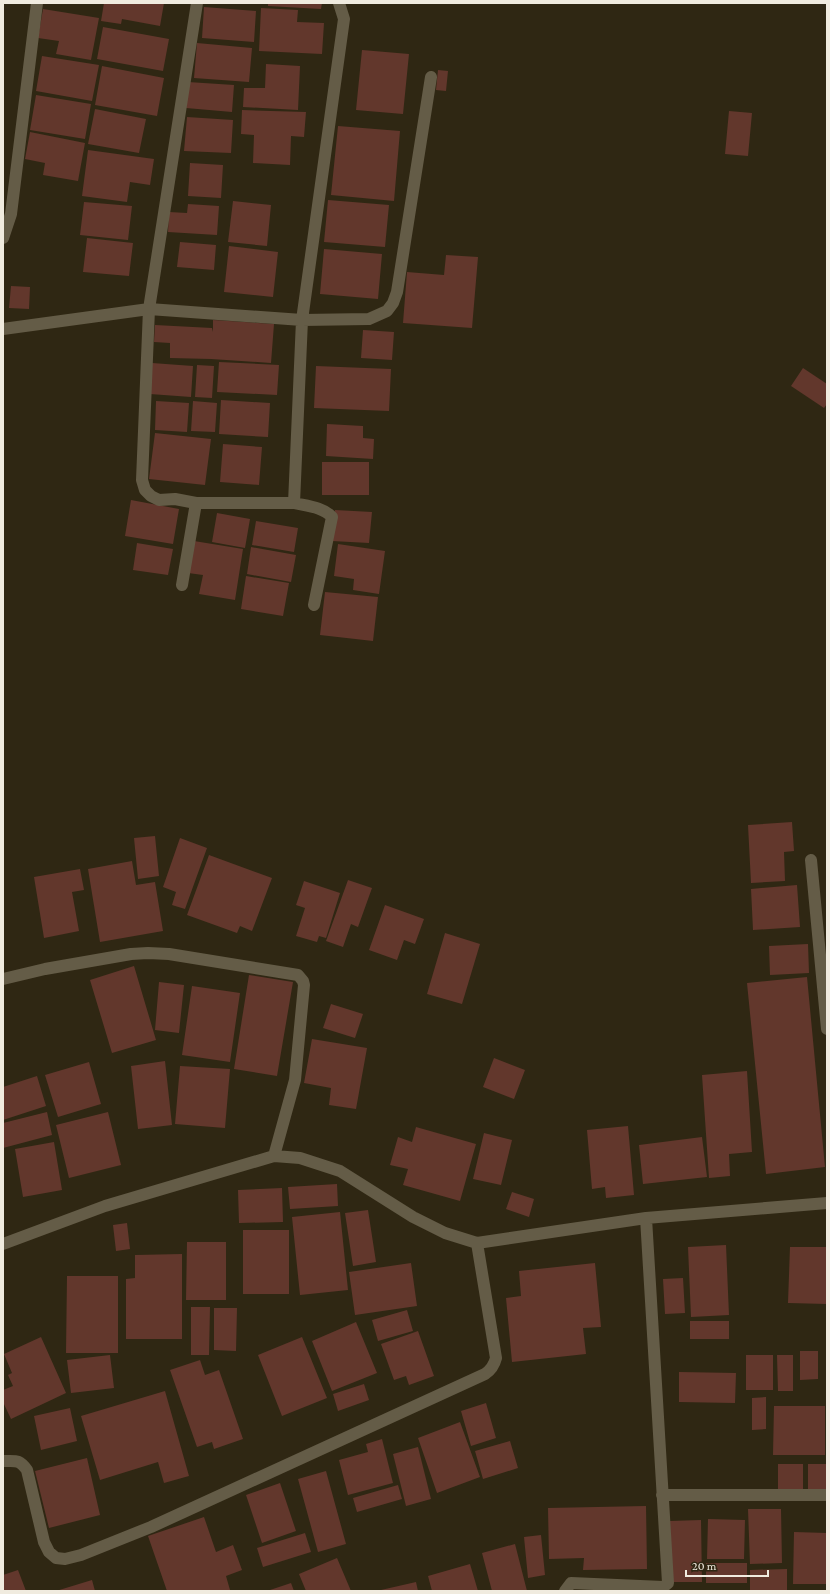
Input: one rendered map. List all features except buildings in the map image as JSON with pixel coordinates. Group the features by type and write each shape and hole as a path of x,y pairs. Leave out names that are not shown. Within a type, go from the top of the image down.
{"street":[{"path":"3,238 11,214 37,3"},
{"path":"197,3 149,309 142,480 145,490 151,496 159,500 175,499 196,502 294,503 320,509 328,513 332,518 314,605"},
{"path":"294,503 302,320 344,19 339,3"},
{"path":"3,329 149,309 302,320 369,319 387,311 393,303 397,292 431,77"},
{"path":"182,585 196,502"},
{"path":"811,860 827,1028"},
{"path":"3,979 45,969 148,953 169,954 298,975 303,981 304,985 295,1080 274,1156"},
{"path":"3,1244 105,1206 274,1156 300,1158 340,1171 413,1217 445,1232 477,1243 646,1218 827,1203"},
{"path":"565,1591 571,1583 663,1588 668,1583 646,1218"},
{"path":"3,1461 17,1461 27,1470 44,1542 49,1552 56,1558 64,1559 81,1555 151,1527 449,1391 485,1374 490,1370 496,1358 477,1243"},
{"path":"662,1495 827,1494"}]}
